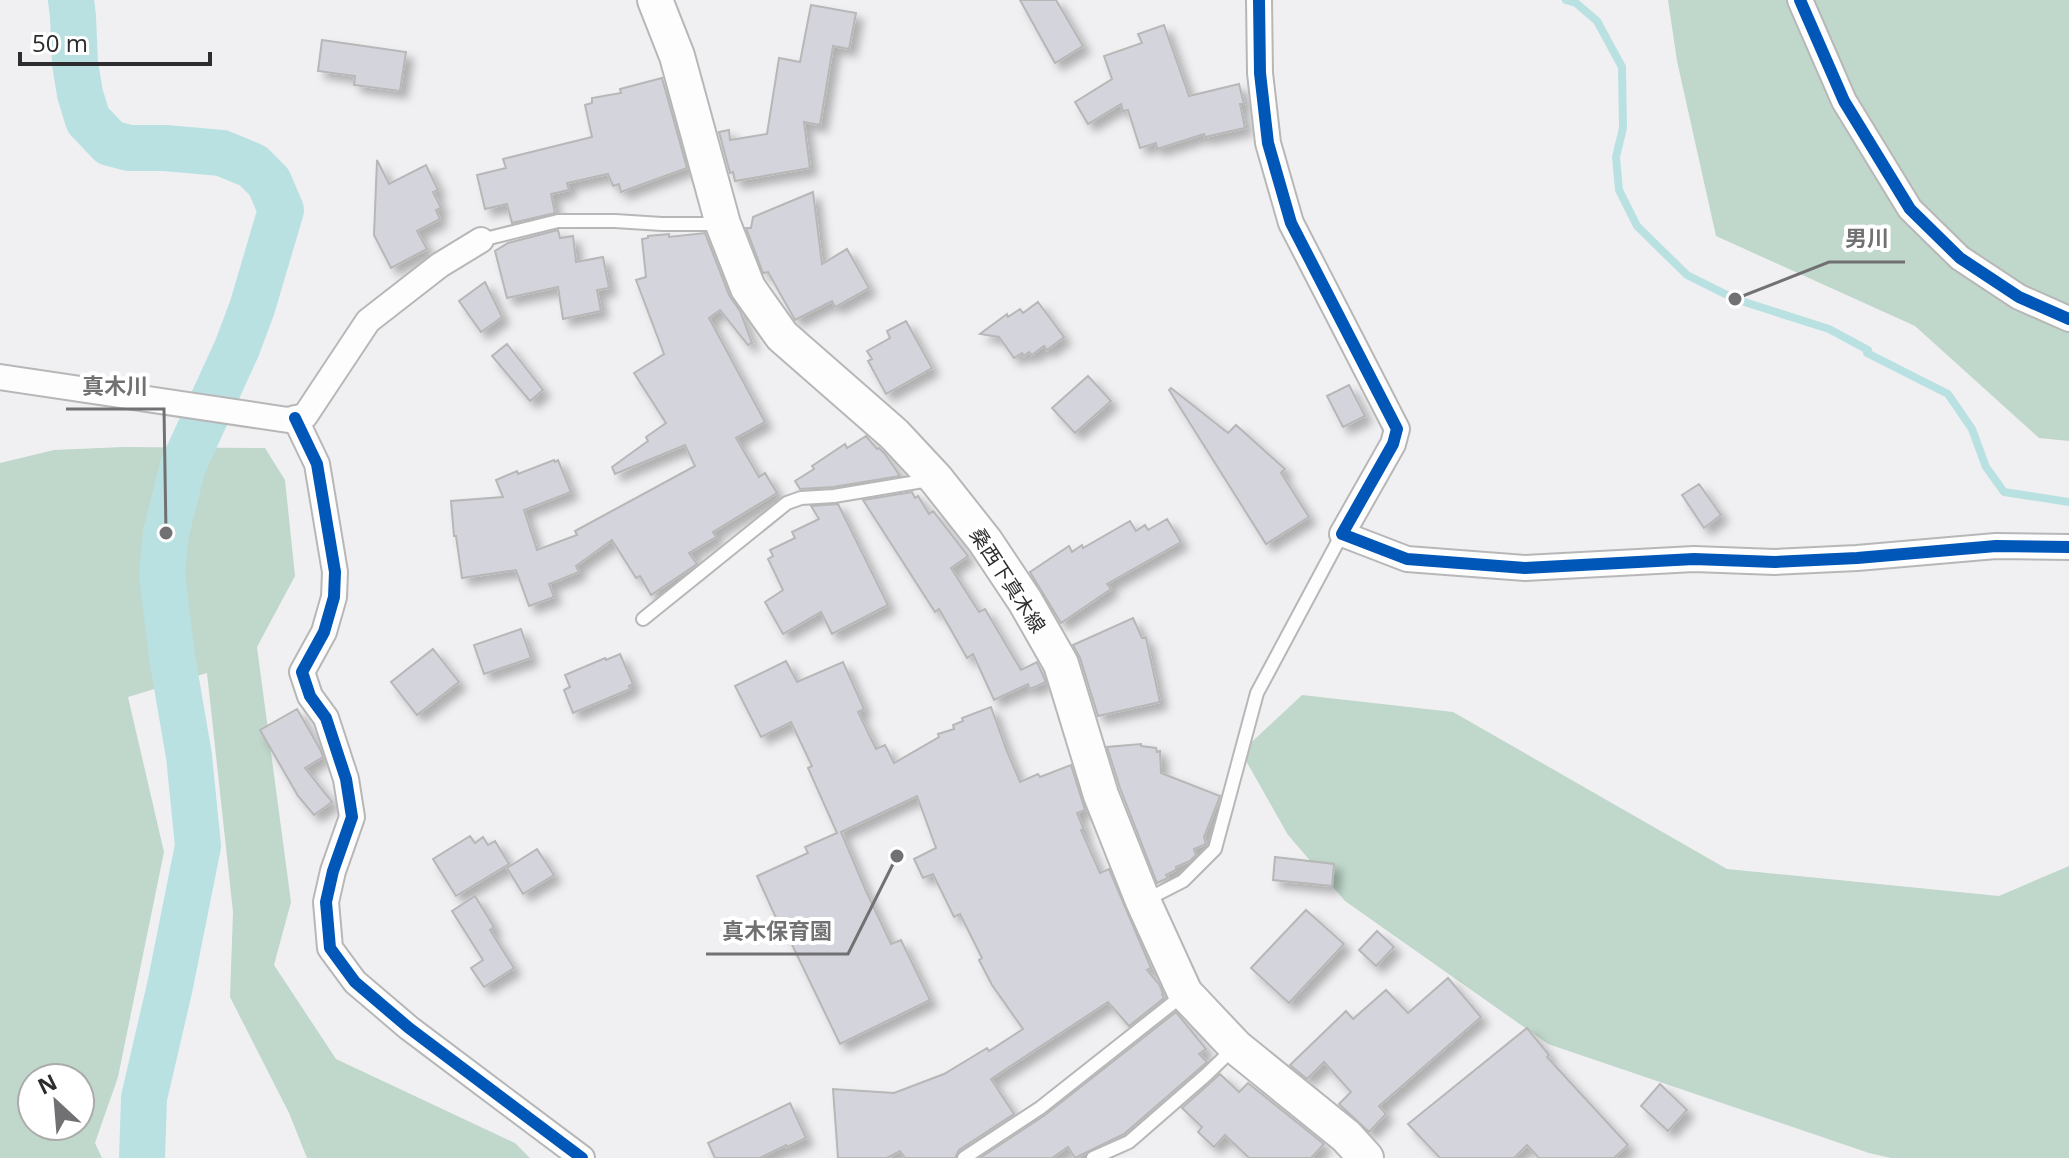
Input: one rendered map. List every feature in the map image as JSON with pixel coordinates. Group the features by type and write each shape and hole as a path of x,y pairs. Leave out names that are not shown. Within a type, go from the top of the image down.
{"main road":[{"name":"桑西下真木線","path":"655,0 677,56 723,224 748,288 782,336 894,434 936,479 985,541 1025,601 1061,664 1101,795 1143,901 1185,993 1236,1047 1346,1136 1366,1158"}],"street":[{"path":"1259,0 1260,73 1268,143 1291,223 1397,429 1393,444 1342,534 1407,559 1525,568 1694,559 1789,562 1996,546 2069,547"},
{"path":"1800,0 1844,101 1910,209 1960,258 2019,297 2069,319"},
{"path":"0,377 288,420 305,416 368,321 440,265 481,240"},
{"path":"295,418 317,464 335,572 334,597 324,632 302,672 310,696 326,718 346,779 352,817 326,902 330,948 355,982 409,1028 582,1158"}],"lane":[{"path":"481,240 567,221 723,224"},
{"path":"643,619 787,503 801,498 834,496 936,479"},
{"path":"1143,901 1183,881 1215,849 1257,693 1342,534"},
{"path":"964,1158 1040,1108 1185,993"},
{"path":"1093,1158 1129,1142 1236,1047"}],"green space":[{"path":"1668,0 2069,0 2069,441 2039,438 1915,326 1716,236 1677,61"},
{"path":"265,448 285,480 295,576 257,647 291,902 274,965 336,1059 515,1143 530,1158 307,1158 289,1113 230,997 233,912 207,673 128,697 164,852 118,1077 96,1140 96,1062 16,1062 16,1142 95,1142 102,1158 0,1158 0,463 54,450"},
{"path":"1302,695 1453,712 1727,869 1999,896 2069,866 2069,1158 1891,1158 1548,1044 1345,901 1288,835 1241,752"}],"building":[{"path":"1020,0 1056,0 1083,46 1055,63"},
{"path":"811,5 856,13 849,49 833,46 820,125 804,122 810,168 735,181 719,132 729,130 730,140 767,134 779,58 800,62"},
{"path":"1164,25 1189,96 1239,84 1245,128 1205,137 1204,134 1157,149 1156,143 1140,148 1128,110 1123,111 1121,104 1088,124 1075,102 1112,79 1104,56 1142,43 1138,34"},
{"path":"322,40 406,52 400,91 354,85 355,76 318,71"},
{"path":"662,78 687,168 621,192 619,184 613,186 608,174 567,183 569,190 551,194 555,213 512,223 507,204 485,209 477,175 506,168 503,159 592,137 585,105 592,103 592,98 621,93 620,89"},
{"path":"377,160 389,184 426,165 438,190 433,192 441,208 436,210 440,219 417,231 427,249 391,268 374,235"},
{"path":"813,192 822,264 847,249 869,288 835,307 832,301 795,320 768,272 763,273 746,228 751,228 753,217"},
{"path":"558,230 560,238 573,236 576,262 603,257 609,288 597,290 601,311 563,319 558,287 507,298 495,251 508,243"},
{"path":"705,233 752,343 748,345 720,310 709,318 765,422 736,438 759,477 765,473 777,493 713,532 716,537 689,553 697,564 651,595 640,576 636,578 612,540 576,566 579,572 549,584 554,597 529,606 516,570 462,578 451,501 503,497 496,480 558,460 571,492 524,510 537,550 577,535 575,531 695,466 685,445 615,474 612,467 648,441 646,437 666,423 634,373 664,354 636,280 646,277 642,239 669,234 669,237"},
{"path":"485,282 502,317 481,332 459,301"},
{"path":"1038,302 1064,337 1047,350 1044,346 1032,355 1029,352 1024,356 1022,353 1014,358 999,337 980,334 1007,314 1008,317 1020,309 1023,313"},
{"path":"906,321 932,368 886,394 868,361 872,359 867,351 890,338 887,331"},
{"path":"507,344 543,390 530,401 492,356"},
{"path":"1088,376 1111,401 1075,433 1052,408"},
{"path":"1349,385 1365,416 1343,427 1327,396"},
{"path":"1171,388 1228,433 1236,425 1285,469 1281,473 1309,517 1266,544 1169,390"},
{"path":"866,436 885,454 900,476 800,489 795,481 814,469 812,466 845,444 847,448"},
{"path":"1699,484 1721,515 1704,528 1682,495"},
{"path":"912,492 929,514 933,511 968,556 951,568 979,612 985,609 1021,670 1037,662 1046,682 1030,689 1028,684 994,700 973,654 967,658 939,609 935,612 863,500"},
{"path":"838,504 888,605 832,634 821,612 783,634 765,602 783,590 768,559 773,556 770,550 795,538 792,532 819,519 811,506"},
{"path":"1167,519 1181,542 1107,584 1111,589 1061,623 1030,572 1069,546 1072,552 1082,545 1083,548 1130,521 1136,531 1145,525 1148,530"},
{"path":"1133,618 1142,638 1146,638 1160,702 1098,716 1073,645"},
{"path":"521,629 531,658 484,674 474,645"},
{"path":"433,649 459,682 417,715 391,682"},
{"path":"620,654 633,684 629,686 630,689 573,713 564,690 570,687 565,675"},
{"path":"786,661 797,682 843,662 864,709 858,712 876,749 885,745 894,763 939,737 938,734 954,729 953,725 963,721 962,718 991,707 1020,782 1071,765 1085,810 1077,813 1084,830 1081,830 1100,873 1109,869 1151,968 1147,970 1163,993 1164,998 1129,1026 1108,1002 991,1079 1014,1114 959,1150 955,1158 905,1158 900,1151 887,1158 838,1158 833,1089 894,1093 944,1074 1023,1029 992,985 960,914 954,917 933,874 923,878 914,859 936,848 917,796 841,832 891,944 901,940 930,1000 840,1044 757,876 808,853 805,847 837,833 808,768 812,766 791,722 761,737 735,686"},
{"path":"297,709 323,757 305,768 332,802 314,815 298,796 260,730"},
{"path":"1141,744 1160,751 1161,773 1220,796 1204,837 1206,844 1194,849 1196,855 1190,861 1176,867 1166,875 1168,878 1157,883 1107,747"},
{"path":"470,836 475,843 483,837 488,845 495,841 509,864 456,896 433,859"},
{"path":"537,849 554,875 523,894 507,868"},
{"path":"1275,857 1334,864 1332,886 1273,880"},
{"path":"475,896 494,927 490,930 514,968 484,987 471,968 483,960 452,911"},
{"path":"1306,910 1344,944 1289,1003 1251,968"},
{"path":"1377,931 1394,947 1376,966 1359,950"},
{"path":"1448,978 1481,1017 1379,1106 1386,1114 1369,1132 1339,1104 1351,1092 1324,1062 1307,1079 1290,1065 1346,1011 1353,1019 1386,990 1408,1013"},
{"path":"1176,1012 1206,1049 1199,1054 1207,1062 1124,1134 1075,1158 1068,1147 1052,1158 980,1158 1045,1115"},
{"path":"1527,1028 1549,1055 1547,1057 1628,1145 1614,1158 1539,1158 1527,1145 1514,1158 1440,1158 1408,1124"},
{"path":"1220,1074 1239,1092 1248,1083 1324,1144 1311,1158 1249,1158 1225,1135 1214,1147 1198,1132 1202,1127 1182,1108"},
{"path":"1660,1084 1687,1110 1668,1131 1641,1106"},
{"path":"790,1103 806,1138 760,1158 715,1158 708,1143"}],"waterway":[{"path":"71,0 80,94 88,120 110,143 129,148 222,153 253,166 269,182 281,210 237,348 183,466 166,533 162,574 189,756 198,846 144,1098 142,1158"},
{"path":"1566,0 1576,3 1597,21 1622,67 1623,128 1616,157 1619,190 1637,226 1687,275 1735,299 1829,329 1868,350 1867,353 1948,394 1972,429 1986,467 2004,492 2069,502"}],"cycle path":[{"path":"1259,0 1260,73 1268,143 1291,223 1397,429 1393,444 1342,534 1407,559 1525,568 1694,559 1775,562 1996,546 2069,547"},
{"path":"1800,0 1844,101 1910,209 1960,258 2019,297 2069,319"},
{"path":"295,418 317,464 335,572 334,597 324,632 302,672 310,696 326,718 346,779 352,817 326,902 330,948 355,982 409,1028 582,1158"}],"place":[{"name":"男川","path":"1735,299"},
{"name":"真木川","path":"166,533"},
{"name":"真木保育園","path":"897,856"}]}
